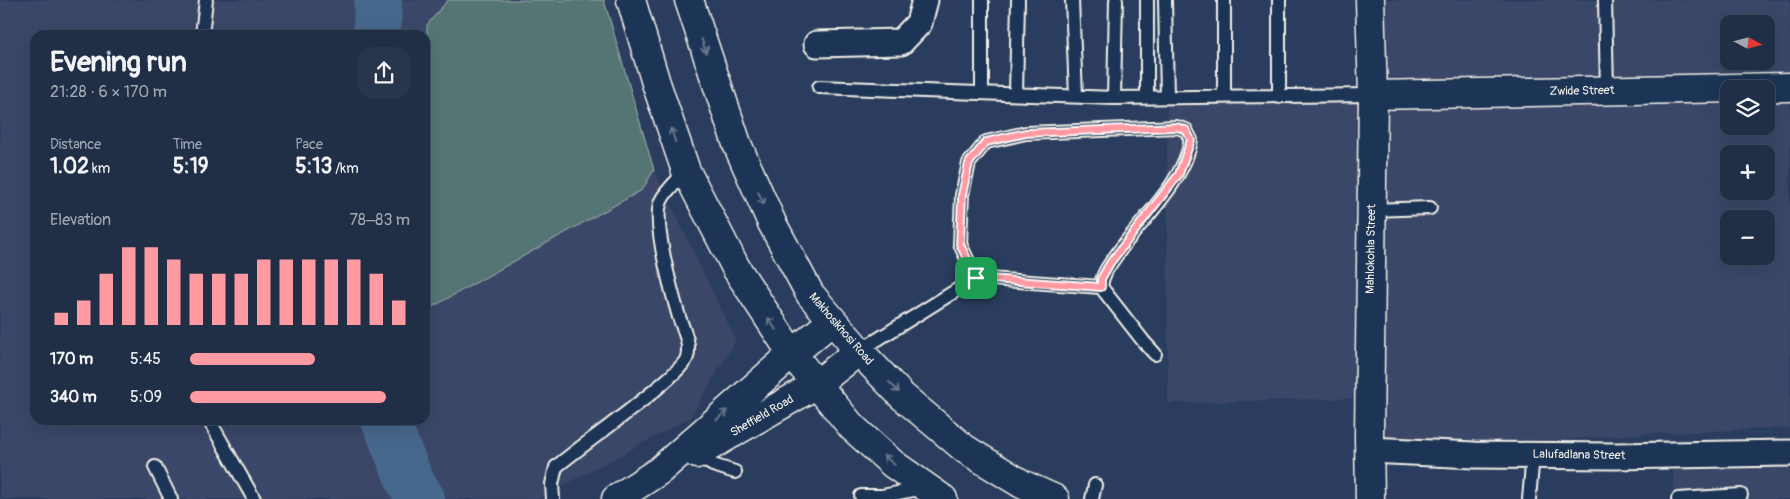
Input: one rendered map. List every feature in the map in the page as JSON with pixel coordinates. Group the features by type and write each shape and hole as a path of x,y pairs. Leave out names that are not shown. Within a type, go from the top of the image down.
{"main road":[{"path":"631,0 656,83 686,171 736,268 792,354 852,427 893,464 935,493"},
{"name":"Makhosikhosi Road","path":"689,0 737,144 772,223 810,294 859,351 902,396 965,449 1022,484 1055,499"},
{"name":"Mahlokohla Street","path":"1370,0 1373,95 1370,499"},
{"name":"Zwide Street","path":"1373,95 1790,87"},
{"name":"Sheffield Road","path":"659,471 832,321"},
{"name":"Sheffield Road","path":"616,499 659,471 695,454 817,384 859,351"}],"street":[{"path":"817,44 901,42 919,23 925,0"},
{"name":"Lalufadlana Street","path":"1369,450 1474,455 1615,456 1790,452"}],"lane":[{"path":"203,30 206,0"},
{"path":"982,0 982,92"},
{"path":"1016,94 1018,0"},
{"path":"1072,0 1076,96"},
{"path":"1114,98 1116,0"},
{"path":"1147,0 1147,97"},
{"path":"1165,0 1167,96"},
{"path":"1224,0 1224,96"},
{"path":"1279,0 1279,97"},
{"path":"1605,0 1606,90"},
{"path":"819,87 1114,98 1373,95"},
{"path":"976,278 960,244 962,195 969,163 986,142 1026,133 1177,127 1186,130 1191,140 1179,174 1110,263 1101,279 1101,287 1155,354"},
{"path":"553,499 552,484 556,467 662,384 682,366 687,358 688,345 664,254 659,220 662,200 686,171"},
{"path":"1371,210 1430,208"},
{"path":"859,351 976,278 1101,287"},
{"path":"211,425 254,499"},
{"path":"695,454 713,465 735,472"},
{"path":"1529,499 1533,454"},
{"path":"154,467 171,499"},
{"path":"1092,499 1095,485"},
{"path":"861,496 935,493"},
{"path":"1678,499 1741,495"}],"shaded area":[{"path":"0,0 604,0 654,170 736,340 690,418 538,499 0,499"},
{"path":"1370,0 1790,0 1790,428 1635,434 1475,448 1369,437 1369,398 1168,403 1167,96 1373,95"},
{"path":"1790,461 1790,499 1674,499 1673,467"}],"green space":[{"path":"448,0 604,0 654,170 642,190 430,308 430,30 427,30 427,25"}],"waterway":[{"path":"377,30 378,0"},
{"path":"387,425 410,481 421,499"}],"route":[{"path":"1177,127 1186,130 1190,135 1190,147 1179,174 1110,263 1101,279 1101,287 976,278 960,244 962,195 969,163 986,142 1026,133 1177,127"}]}
